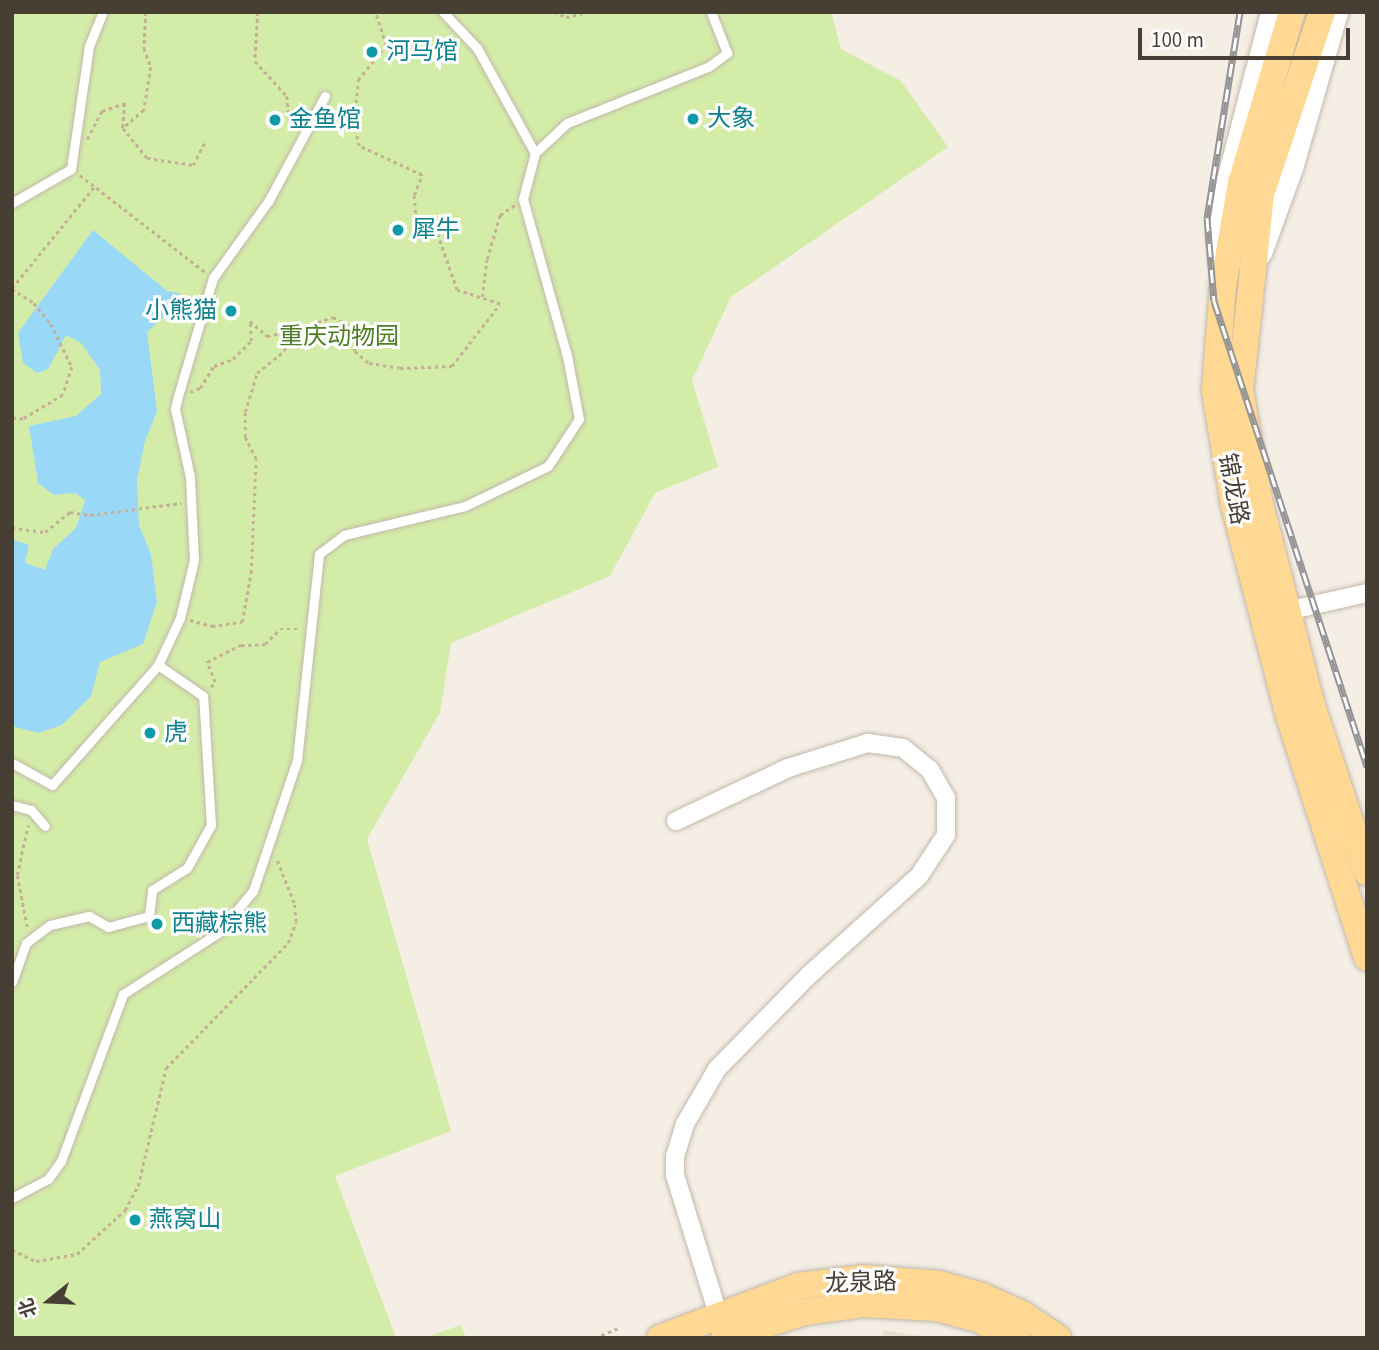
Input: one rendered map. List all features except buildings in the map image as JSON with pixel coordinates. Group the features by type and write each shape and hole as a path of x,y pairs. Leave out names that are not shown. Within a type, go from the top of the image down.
{"main road":[{"name":"锦龙路","path":"1292,12 1251,188 1215,391 1234,505 1288,713 1367,958"},
{"name":"锦龙路","path":"1251,188 1322,12"},
{"name":"锦龙路","path":"1235,289 1240,390 1259,500 1311,706 1367,872"},
{"name":"龙泉路","path":"722,1330 799,1286 863,1278 939,1284 982,1296 1022,1314 1058,1338"},
{"name":"龙泉路","path":"660,1338 722,1330 804,1311 864,1304 937,1308 978,1319 1017,1338"}],"street":[{"path":"1235,289 1218,237 1227,180 1271,12"},
{"path":"1235,289 1292,168 1336,12"},
{"path":"1287,611 1367,593"},
{"path":"676,821 788,768 868,743 903,748 930,770 946,798 946,835 919,876 810,974 717,1069 685,1124 675,1156 675,1174 722,1330"}],"lane":[{"path":"12,203 71,169 89,46 103,12"},
{"path":"443,12 477,47 535,153"},
{"path":"12,1198 48,1179 61,1161 123,994 218,933 239,913 253,891 297,760 319,554 344,535 465,506 548,466 579,419 568,356 523,199 535,153 567,123 708,67 727,52 710,12"},
{"path":"12,763 52,785 158,665 180,618 194,560 192,503 174,409 213,278 268,200 325,96"},
{"path":"12,982 26,943 50,925 89,916 108,927 149,916 152,890 187,869 211,825 203,696 158,665"},
{"path":"12,805 31,810 45,826"}],"path":[{"path":"123,128 144,110 151,67 144,48 146,12"},
{"path":"258,12 255,61 287,96 289,118 304,135"},
{"path":"178,396 200,388 214,366 233,359 251,341 250,321 267,337 332,317 354,328 355,351 369,363 400,368 452,366 500,304 457,290 435,228 416,220 414,195 422,175 359,146 354,124 358,80 386,45 375,12"},
{"path":"554,12 566,18 587,12"},
{"path":"204,143 193,165 147,158 123,128 125,103 102,111 71,169 213,278"},
{"path":"12,418 23,419 64,395 72,367 51,324 34,303 12,288 94,186"},
{"path":"482,298 487,259 500,215 523,199"},
{"path":"180,618 212,626 242,622 251,573 256,459 245,437 245,412 257,373 284,351 292,331"},
{"path":"12,528 45,533 70,512 90,515 152,503 192,503"},
{"path":"203,696 215,682 207,662 241,645 265,644 280,629 311,629"},
{"path":"24,933 30,923 17,876 31,810"},
{"path":"12,1250 36,1261 59,1260 77,1254 125,1210 138,1186 166,1068 288,943 296,922 294,902 270,841"},
{"path":"595,1338 618,1328"}],"shaded area":[{"path":"883,1330 933,1338 882,1338"}],"green space":[{"name":"重庆动物园","path":"12,12 831,12 841,49 901,81 948,147 731,297 692,380 718,467 655,493 610,576 451,643 440,713 367,839 451,1131 335,1176 396,1338 12,1338"},
{"path":"461,1325 466,1338 424,1338"}],"water":[{"path":"93,230 167,291 180,293 169,312 147,332 157,411 145,441 137,480 139,525 151,554 157,602 143,644 100,662 91,696 62,725 38,733 12,726 12,547 14,540 29,545 25,563 45,570 53,549 76,528 85,500 75,493 54,495 38,483 29,426 76,416 101,394 100,370 81,343 66,335 48,369 37,373 23,363 18,333"}],"railway":[{"path":"1240,12 1207,218 1214,301 1367,766"}],"place":[{"name":"河马馆","path":"372,52"},
{"name":"大象","path":"693,119"},
{"name":"金鱼馆","path":"275,120"},
{"name":"犀牛","path":"398,230"},
{"name":"小熊猫","path":"231,311"},
{"name":"虎","path":"150,733"},
{"name":"西藏棕熊","path":"157,924"},
{"name":"燕窝山","path":"135,1220"}]}
